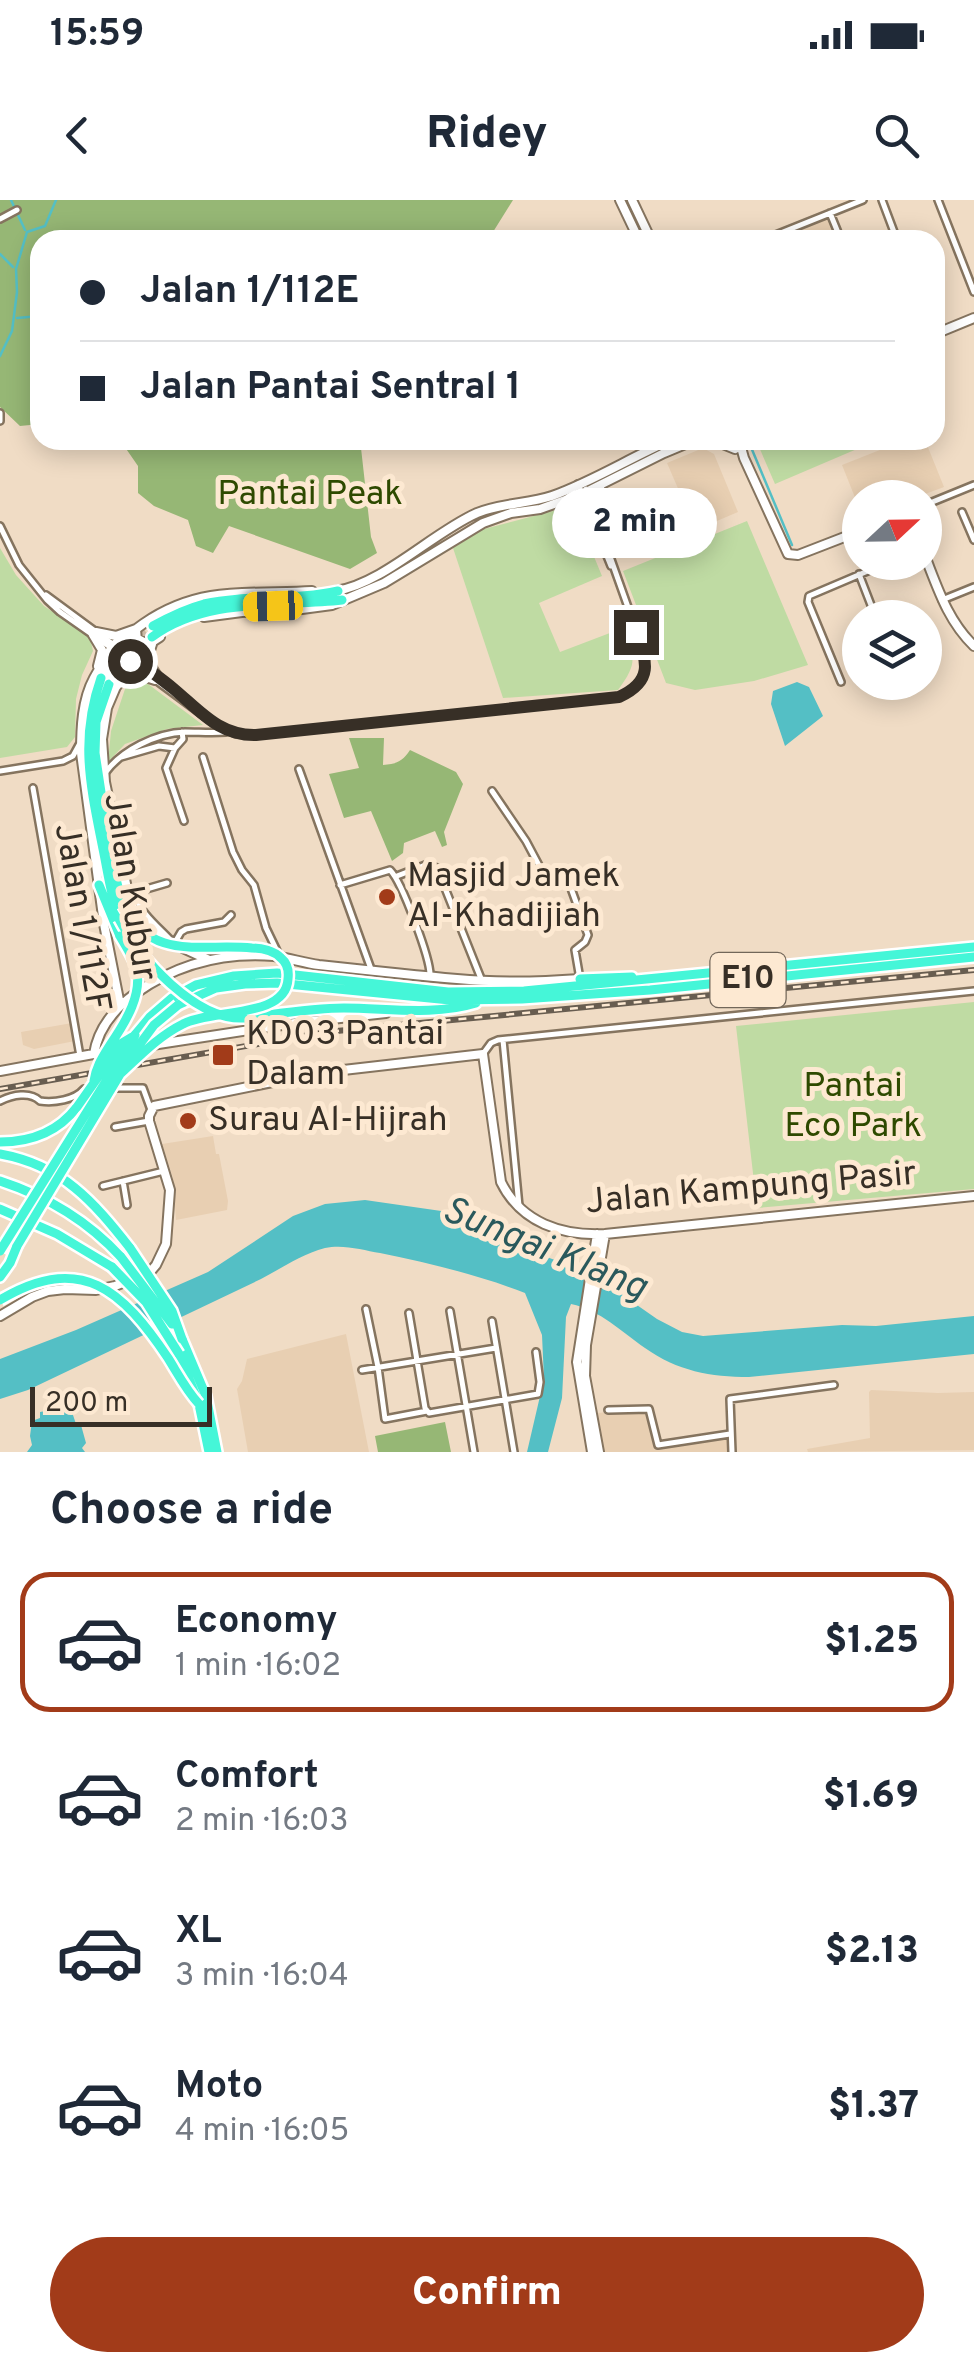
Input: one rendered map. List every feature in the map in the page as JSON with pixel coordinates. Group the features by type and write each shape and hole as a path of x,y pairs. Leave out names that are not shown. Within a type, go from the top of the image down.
{"highway":[{"path":"153,635 209,611 340,596"},
{"path":"105,682 95,736 110,893 119,919 138,951 172,984 208,1011 235,1019 323,1009 464,1006 483,1000"},
{"path":"83,776 122,906 136,926 162,943 188,948 257,948 273,952 286,963 288,980 281,997 264,1006 201,1016 183,1023 159,1038 117,1077"},
{"path":"104,778 106,849"},
{"path":"94,1081 96,1068 120,1030 138,978 99,885"},
{"name":"E10","path":"0,1250 135,1035 150,1017 196,986 214,980 277,974 448,992 544,990 974,946"},
{"name":"E10","path":"0,1265 16,1246 145,1035 175,1002 216,988 277,983 483,1000 650,990 974,957"},
{"path":"580,978 674,978"},
{"name":"E10","path":"0,1142 33,1138 68,1118 122,1043 135,1035"},
{"path":"0,1154 27,1160 70,1182 130,1248 172,1311 206,1396 218,1452"},
{"path":"0,1181 41,1197 100,1235 166,1312 182,1339"},
{"path":"0,1209 57,1234 112,1267 146,1302 179,1354 198,1404 208,1452"},
{"name":"E10","path":"0,1277 16,1246"},
{"path":"0,1300 24,1287 50,1280 80,1280 101,1286 122,1299 144,1322 198,1404"}],"main road":[{"path":"620,200 634,230"},
{"path":"632,200 646,230"},
{"path":"945,330 974,318"},
{"path":"556,504 653,450"},
{"path":"340,596 479,512 607,482 674,450"},
{"path":"739,450 785,552 794,556 842,538"},
{"path":"210,960 176,945 152,929 133,909 104,778 105,682 102,650 95,634 116,636 172,608 210,596 340,596 369,590 468,530 497,517 572,504 594,518 596,496 607,482"},
{"path":"479,512 483,522"},
{"path":"415,551 421,561"},
{"path":"934,580 956,626 974,646"},
{"path":"136,629 138,641 145,644 153,635"},
{"path":"105,682 116,648 136,629"},
{"path":"105,682 153,635"},
{"path":"153,635 147,660 156,678"},
{"path":"105,682 133,674 156,678"},
{"name":"Jalan Kubur","path":"105,682 83,713 80,742 120,1005"},
{"path":"176,945 186,955 185,967"},
{"path":"94,1054 102,1031 120,1005 158,978 210,960 278,956 314,964 482,982 580,978"},
{"path":"0,1071 295,1023 410,1010"},
{"path":"0,1316 48,1291 96,1290 150,1272 161,1257 168,1231 170,1190 150,1121 151,1110 159,1105 317,1073 484,1054 498,1171 506,1192 519,1206"},
{"name":"Jalan Kampung Pasir","path":"519,1206 536,1221 554,1229 601,1234 974,1196"},
{"path":"595,1452 577,1362 601,1234"}],"street":[{"path":"789,230 863,200"},
{"path":"882,200 893,230"},
{"path":"938,200 974,292"},
{"path":"0,219 15,210"},
{"path":"830,214 837,230"},
{"path":"942,499 974,485"},
{"path":"0,526 19,564 39,591 178,692 195,710 243,736 276,734 619,697 633,689 644,676 645,655 583,488"},
{"path":"962,512 974,540"},
{"path":"841,682 808,602 813,593 844,580"},
{"path":"942,600 974,587"},
{"path":"104,778 118,758 140,745 182,732 230,732"},
{"path":"182,732 181,743 175,748 166,772 184,822"},
{"path":"0,771 63,760 76,753 80,742"},
{"path":"118,758 159,746 175,748"},
{"path":"202,758 233,852 254,885 278,956"},
{"path":"63,760 83,776"},
{"path":"299,770 371,970"},
{"name":"Jalan 1/112F","path":"33,788 80,1056"},
{"path":"492,791 543,874 560,873 568,880 588,936 575,950 580,978"},
{"path":"397,876 428,864 436,868 482,982"},
{"path":"340,885 390,870 397,876 430,966 430,976"},
{"path":"167,883 143,890 135,900 176,945 186,929 224,922 231,915"},
{"path":"484,1054 491,1043 503,1040 974,991"},
{"path":"503,1040 519,1206"},
{"path":"0,1101 26,1094 46,1102 77,1096 84,1089 138,1086 144,1090 151,1110"},
{"path":"115,1127 150,1121"},
{"path":"103,1186 164,1172"},
{"path":"123,1182 127,1205"},
{"path":"366,1309 385,1419 538,1394 536,1352"},
{"path":"450,1311 474,1452"},
{"path":"409,1313 426,1412"},
{"path":"492,1321 514,1452"},
{"path":"362,1370 496,1348"},
{"path":"732,1452 730,1399 834,1385"},
{"path":"608,1410 649,1409 658,1445 732,1434"}],"shaded area":[{"path":"829,217 834,230 795,230"},
{"path":"698,450 714,454 738,512 691,532 667,463"},
{"path":"880,450 929,450 941,480 848,480 842,465"},
{"path":"72,1023 75,1041 34,1049 23,1045 21,1032"},
{"path":"213,1136 227,1210 176,1220 173,1178 162,1144"},
{"path":"346,1334 369,1452 248,1452 237,1389 247,1359"},
{"path":"871,1390 974,1392 974,1450 808,1452 807,1449 870,1438"},
{"path":"646,1410 656,1446 729,1437 730,1452 603,1452 596,1413"}],"green space":[{"path":"0,200 513,200 494,230 30,230 30,425 20,426 0,407"},
{"name":"Pantai Peak","path":"127,450 361,450 371,537 377,553 350,569 229,526 213,553 196,546 188,520 154,506 138,493 138,466"},
{"path":"760,450 855,450 775,484"},
{"path":"564,508 576,513 602,576 539,603 560,652 623,628 632,666 618,690 503,698 453,548 484,529"},
{"path":"747,521 808,665 754,681 695,690 666,683 623,571"},
{"path":"0,548 16,575 44,606 90,637 93,651 76,699 75,737 67,747 0,758"},
{"path":"144,681 203,725 167,729 125,744 108,762 111,731 127,683"},
{"path":"349,738 384,738 383,765 399,761 410,750 456,772 463,784 444,832 447,845 442,847 435,831 404,843 403,853 392,861 371,811 344,818 329,774 359,768"},
{"name":"Pantai Eco Park","path":"974,1002 974,1189 757,1208 736,1026"},
{"path":"445,1422 451,1452 378,1452 375,1436"}],"water":[{"path":"797,682 809,687 823,716 785,746 771,704 773,691"},
{"path":"365,1200 469,1215 486,1222 516,1246 614,1289 682,1332 703,1336 974,1316 974,1354 749,1377 721,1376 669,1362 601,1316 571,1304 566,1317 562,1398 548,1452 527,1452 544,1379 542,1335 525,1293 435,1265 332,1247 308,1254 28,1390 0,1399 0,1359 208,1272 293,1216 325,1204"},
{"path":"56,1403 71,1409 76,1424 81,1425 85,1452 27,1452 32,1445 32,1421"}],"waterway":[{"path":"11,200 25,230"},
{"path":"33,230 45,226 56,200"},
{"path":"0,356 12,331 16,269 30,231"},
{"path":"0,254 13,267"},
{"path":"17,318 30,317"},
{"path":"752,450 792,545"}],"tunnel":[{"path":"102,676 116,655 153,626"},
{"path":"111,682 128,658 150,639"}],"railway":[{"path":"0,1089 326,1032 974,970"}],"place":[{"name":"Masjid Jamek Al-Khadijiah","path":"387,897"},
{"name":"KD03 Pantai Dalam","path":"223,1055"},
{"name":"Surau Al-Hijrah","path":"188,1121"}],"route":[{"path":"130,661 114,650 117,647 157,676 216,725 236,734 256,735 619,697 644,676 645,655 636,632"}],"water label":[{"name":"Sungai Klang","path":"544,1250"}]}
